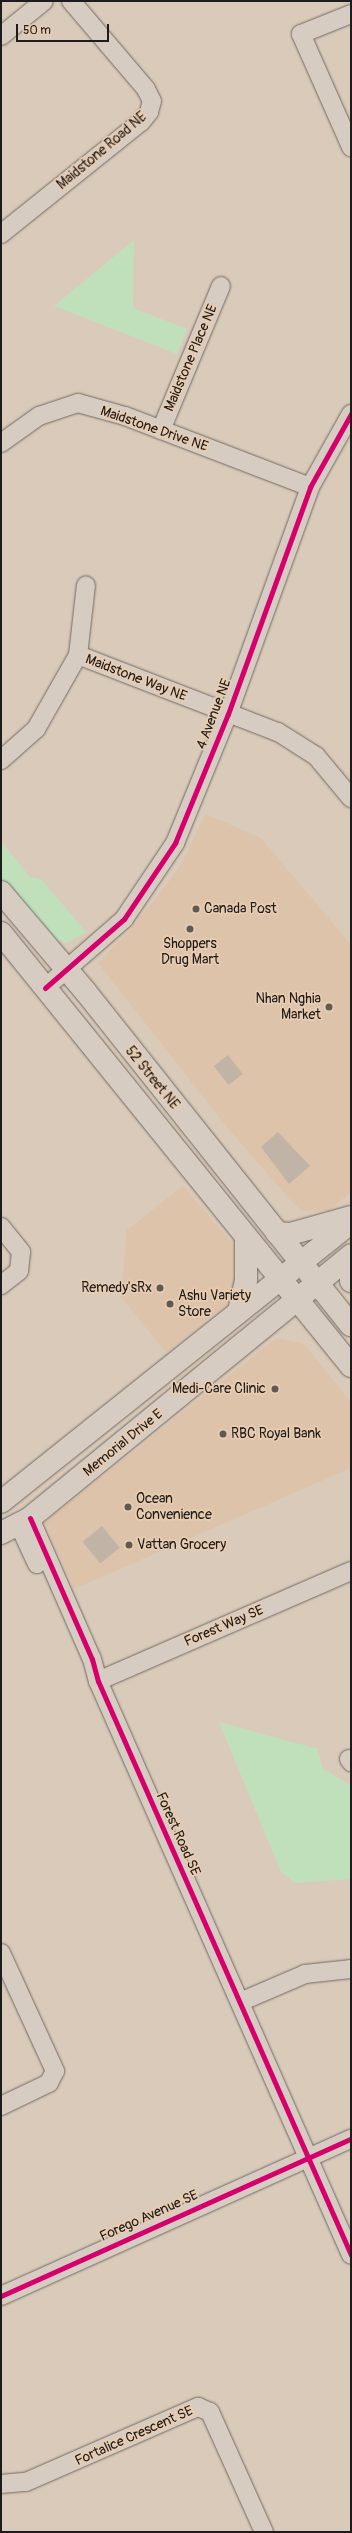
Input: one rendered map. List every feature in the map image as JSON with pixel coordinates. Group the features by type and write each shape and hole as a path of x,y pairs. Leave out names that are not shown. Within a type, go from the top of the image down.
{"main road":[{"name":"52 Street NE","path":"1,892 67,970 301,1265 351,1325"},
{"name":"52 Street NE","path":"1,933 246,1238 297,1297 351,1366"},
{"path":"276,1233 290,1234 351,1217"},
{"name":"Memorial Drive E","path":"1,1502 239,1311 283,1280 351,1224"},
{"path":"239,1311 246,1280 246,1238"},
{"name":"Memorial Drive E","path":"17,1525 315,1282 351,1255"},
{"path":"351,1261 351,1281"},
{"path":"253,1334 288,1322 317,1324"}],"street":[{"path":"1,36 44,1"},
{"name":"Maidstone Road NE","path":"1,234 141,122 149,112 152,101 146,90 71,1"},
{"path":"351,14 301,34 351,147"},
{"name":"Maidstone Place NE","path":"161,430 221,286"},
{"name":"Maidstone Drive NE","path":"1,443 39,416 78,403 161,430 310,487"},
{"name":"4 Avenue NE","path":"45,988 124,919 166,860 228,714 310,487 351,414"},
{"path":"78,656 86,586"},
{"name":"Maidstone Way NE","path":"1,760 36,728 78,656 278,732 316,756 351,798"},
{"path":"1,1227 21,1252 19,1271 1,1285"},
{"name":"Forest Road SE","path":"17,1525 83,1663 98,1681 351,2255"},
{"name":"Forest Way SE","path":"98,1681 351,1571"},
{"path":"1,1953 56,2071 49,2084 1,2106"},
{"path":"240,2002 305,1974 351,1969"},
{"name":"Forego Avenue SE","path":"1,2296 351,2139"},
{"name":"Fortalice Crescent SE","path":"1,2484 26,2482 198,2407 210,2412 264,2532"}],"shaded area":[{"path":"205,814 261,838 351,945 351,1192 328,1211 303,1211 293,1203 227,1127 98,963 132,928 180,867"},
{"path":"183,1186 234,1245 239,1266 233,1295 227,1304 166,1352 121,1297 127,1230"},
{"path":"276,1338 304,1344 351,1402 351,1468 74,1589 45,1522"}],"green space":[{"path":"134,240 133,308 187,329 177,354 54,306"},
{"path":"1,841 30,877 41,879 86,932 67,943 56,940 1,882"},
{"path":"219,1722 318,1749 322,1768 351,1786 351,1879 295,1883 281,1872"}],"building":[{"path":"228,1055 243,1074 229,1085 214,1066"},
{"path":"278,1132 310,1166 289,1184 261,1147"},
{"path":"102,1526 120,1548 100,1563 83,1542"}],"cycle path":[{"path":"45,988 124,919 175,843 228,714 310,487 351,414"},
{"path":"30,1518 92,1659 98,1681 351,2255"},
{"path":"1,2296 351,2139"}],"place":[{"name":"Canada Post","path":"196,909"},
{"name":"Shoppers Drug Mart","path":"190,929"},
{"name":"Nhan Nghia Market","path":"329,1007"},
{"name":"Remedy'sRx","path":"160,1288"},
{"name":"Ashu Variety Store","path":"170,1304"},
{"name":"Medi-Care Clinic","path":"275,1389"},
{"name":"RBC Royal Bank","path":"223,1434"},
{"name":"Ocean Convenience","path":"128,1507"},
{"name":"Vattan Grocery","path":"129,1545"}]}
